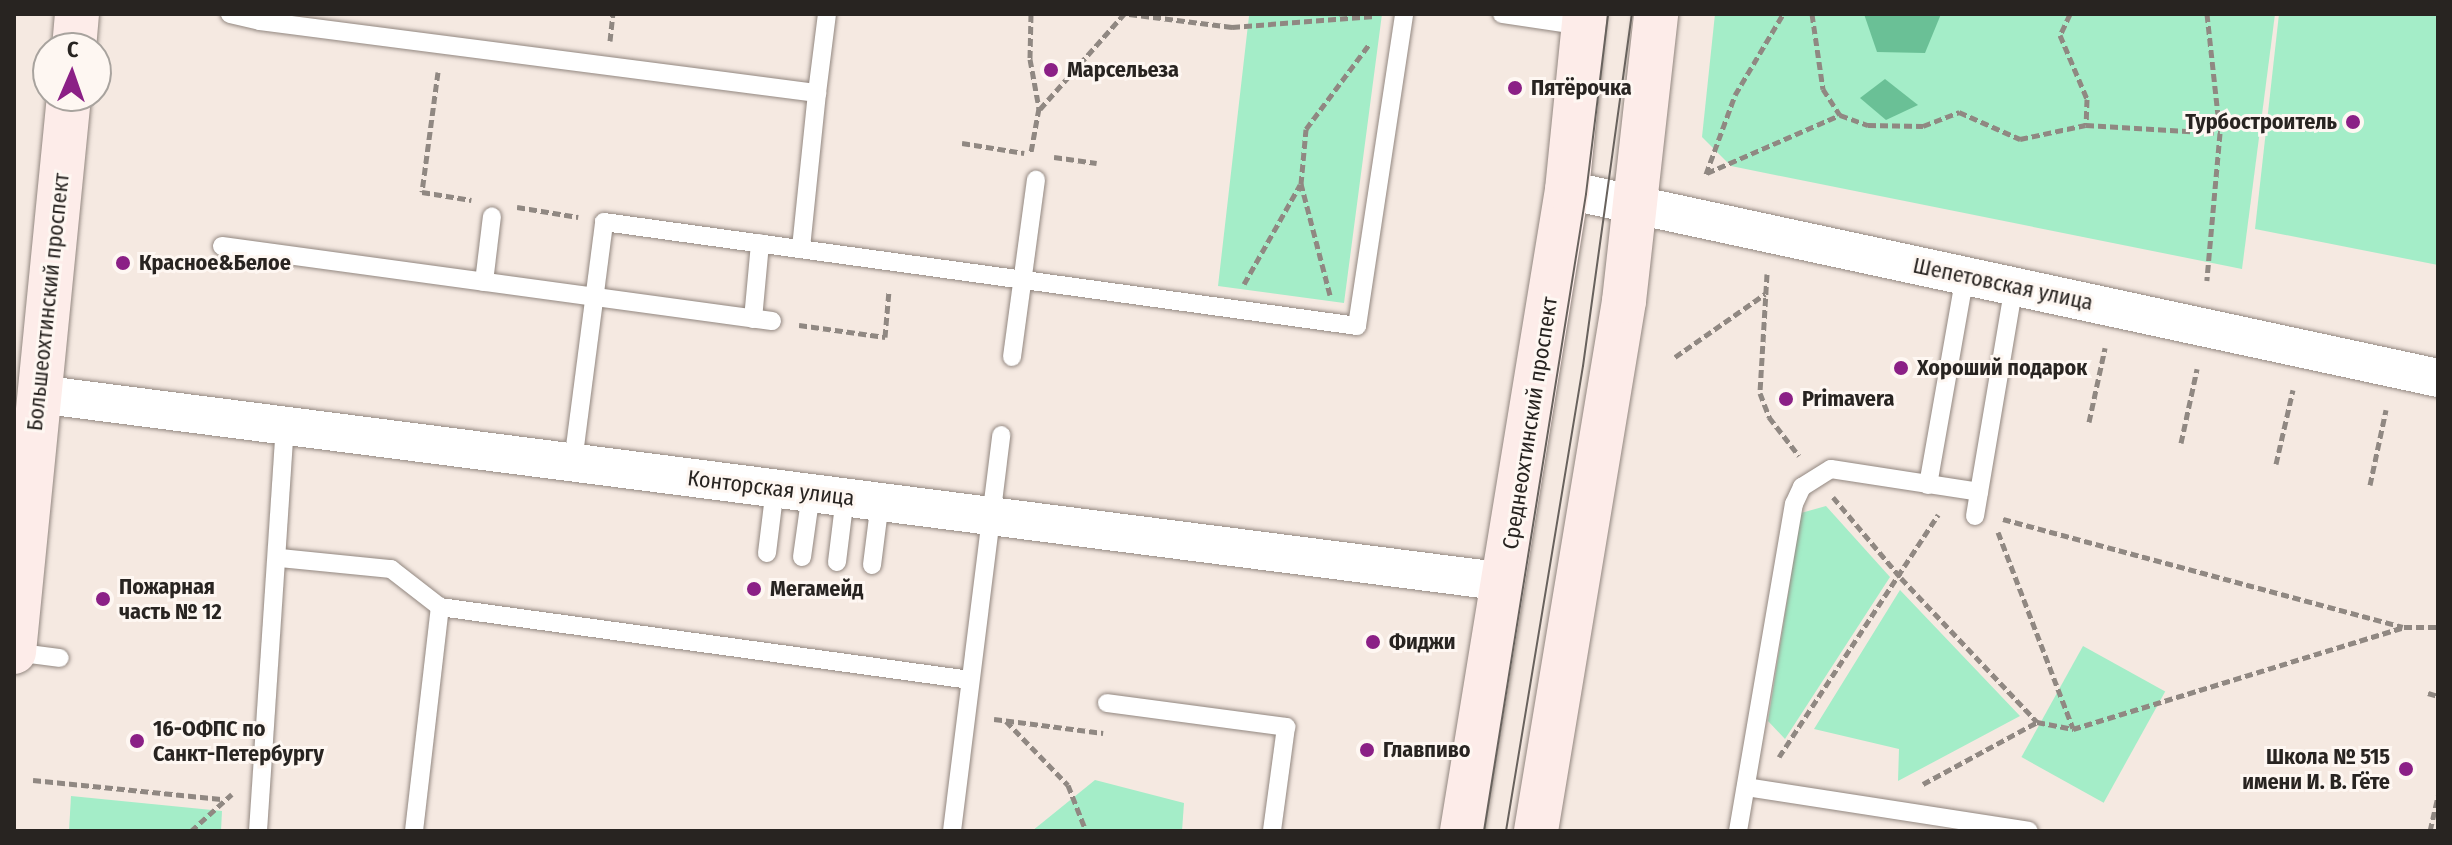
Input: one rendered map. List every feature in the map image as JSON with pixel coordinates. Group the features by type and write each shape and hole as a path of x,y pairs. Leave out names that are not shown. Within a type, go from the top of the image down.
{"main road":[{"path":"1536,831 1624,301 1656,14"},
{"name":"Среднеохтинский проспект","path":"1462,831 1567,190 1584,20"},
{"name":"Большеохтинский проспект","path":"14,652 26,392 67,112"}],"street":[{"name":"Шепетовская улица","path":"1567,190 2438,378"},
{"name":"Конторская улица","path":"26,392 1505,582"}],"lane":[{"path":"230,14 817,93"},
{"path":"801,249 827,14"},
{"path":"573,462 604,222 1357,326 1404,14"},
{"path":"1502,14 1584,20"},
{"path":"1012,357 1036,180"},
{"path":"484,282 487,208"},
{"path":"753,319 760,243"},
{"path":"222,246 772,321"},
{"path":"1928,485 1965,276"},
{"path":"1975,516 2014,286"},
{"path":"258,831 280,558 285,425"},
{"path":"952,831 1001,435"},
{"path":"1738,831 1794,504 1802,487 1831,469 1979,492"},
{"path":"767,553 828,495"},
{"path":"802,557 828,495"},
{"path":"828,495 837,562"},
{"path":"828,495 872,565"},
{"path":"280,558 391,569 440,607 970,680"},
{"path":"414,831 440,607"},
{"path":"14,652 60,658"},
{"path":"1107,703 1286,727 1272,831"},
{"path":"1746,787 1876,810 2029,831"}],"path":[{"path":"1031,14 1030,59 1038,111 1028,168 1036,180"},
{"path":"1038,111 1126,14 1232,27 1391,14"},
{"path":"1783,14 1735,95 1706,174 1840,115 1897,129 1923,126 1959,112 2020,139 2086,125 2220,133"},
{"path":"1812,14 1819,75 1840,115"},
{"path":"2070,14 2060,35 2087,99 2086,125"},
{"path":"2207,14 2220,133 2207,280"},
{"path":"1357,326 1331,297 1301,184 1306,129 1373,39"},
{"path":"441,44 422,192 487,208"},
{"path":"962,143 1097,163"},
{"path":"1216,306 1244,284 1301,184"},
{"path":"512,206 604,222"},
{"path":"772,321 885,337 892,261"},
{"path":"1767,274 1760,393 1769,417 1901,578 2037,722 2073,729 2404,627"},
{"path":"1675,357 1765,294"},
{"path":"2089,422 2105,348"},
{"path":"2181,443 2197,369"},
{"path":"2276,464 2293,390"},
{"path":"2370,485 2386,410"},
{"path":"1746,787 1788,748 1901,578 1953,489"},
{"path":"2073,729 1991,515 2404,627 2438,627"},
{"path":"2428,693 2438,696"},
{"path":"966,715 1102,734 1107,703"},
{"path":"1006,721 1068,785 1086,831"},
{"path":"1876,810 2037,722"},
{"path":"33,780 221,799"},
{"path":"191,831 221,799 262,781"},
{"path":"2430,831 2438,796"}],"green space":[{"path":"1236,14 1382,14 1344,303 1218,286 1249,16"},
{"path":"1715,14 2275,14 2242,269 1731,166 1702,137"},
{"path":"1864,14 1941,14 1925,53 1877,52"},
{"name":"Турбостроитель","path":"2279,14 2438,14 2438,265 2255,229"},
{"path":"1885,79 1918,105 1886,120 1860,98"},
{"path":"1826,506 1890,577 1785,739 1768,721 1801,513"},
{"path":"1900,590 2020,716 1898,781 1899,749 1814,729"},
{"path":"2083,646 2165,692 2104,803 2021,757"},
{"path":"1095,780 1184,803 1182,831 1032,831"},
{"path":"71,796 222,811 221,831 69,831"}],"tram line":[{"path":"1484,831 1586,194 1608,14"},
{"path":"1506,831 1583,366 1632,14"}],"place":[{"name":"Марсельеза","path":"1051,70"},
{"name":"Пятёрочка","path":"1515,88"},
{"name":"Турбостроитель","path":"2353,122"},
{"name":"Красное&Белое","path":"123,263"},
{"name":"Хороший подарок","path":"1901,368"},
{"name":"Primavera","path":"1786,399"},
{"name":"Мегамейд","path":"754,589"},
{"name":"Пожарная часть № 12","path":"103,599"},
{"name":"Фиджи","path":"1373,642"},
{"name":"16-ОФПС по Санкт-Петербургу","path":"137,741"},
{"name":"Главпиво","path":"1367,750"},
{"name":"Школа № 515 имени И. В. Гёте","path":"2406,769"}]}
